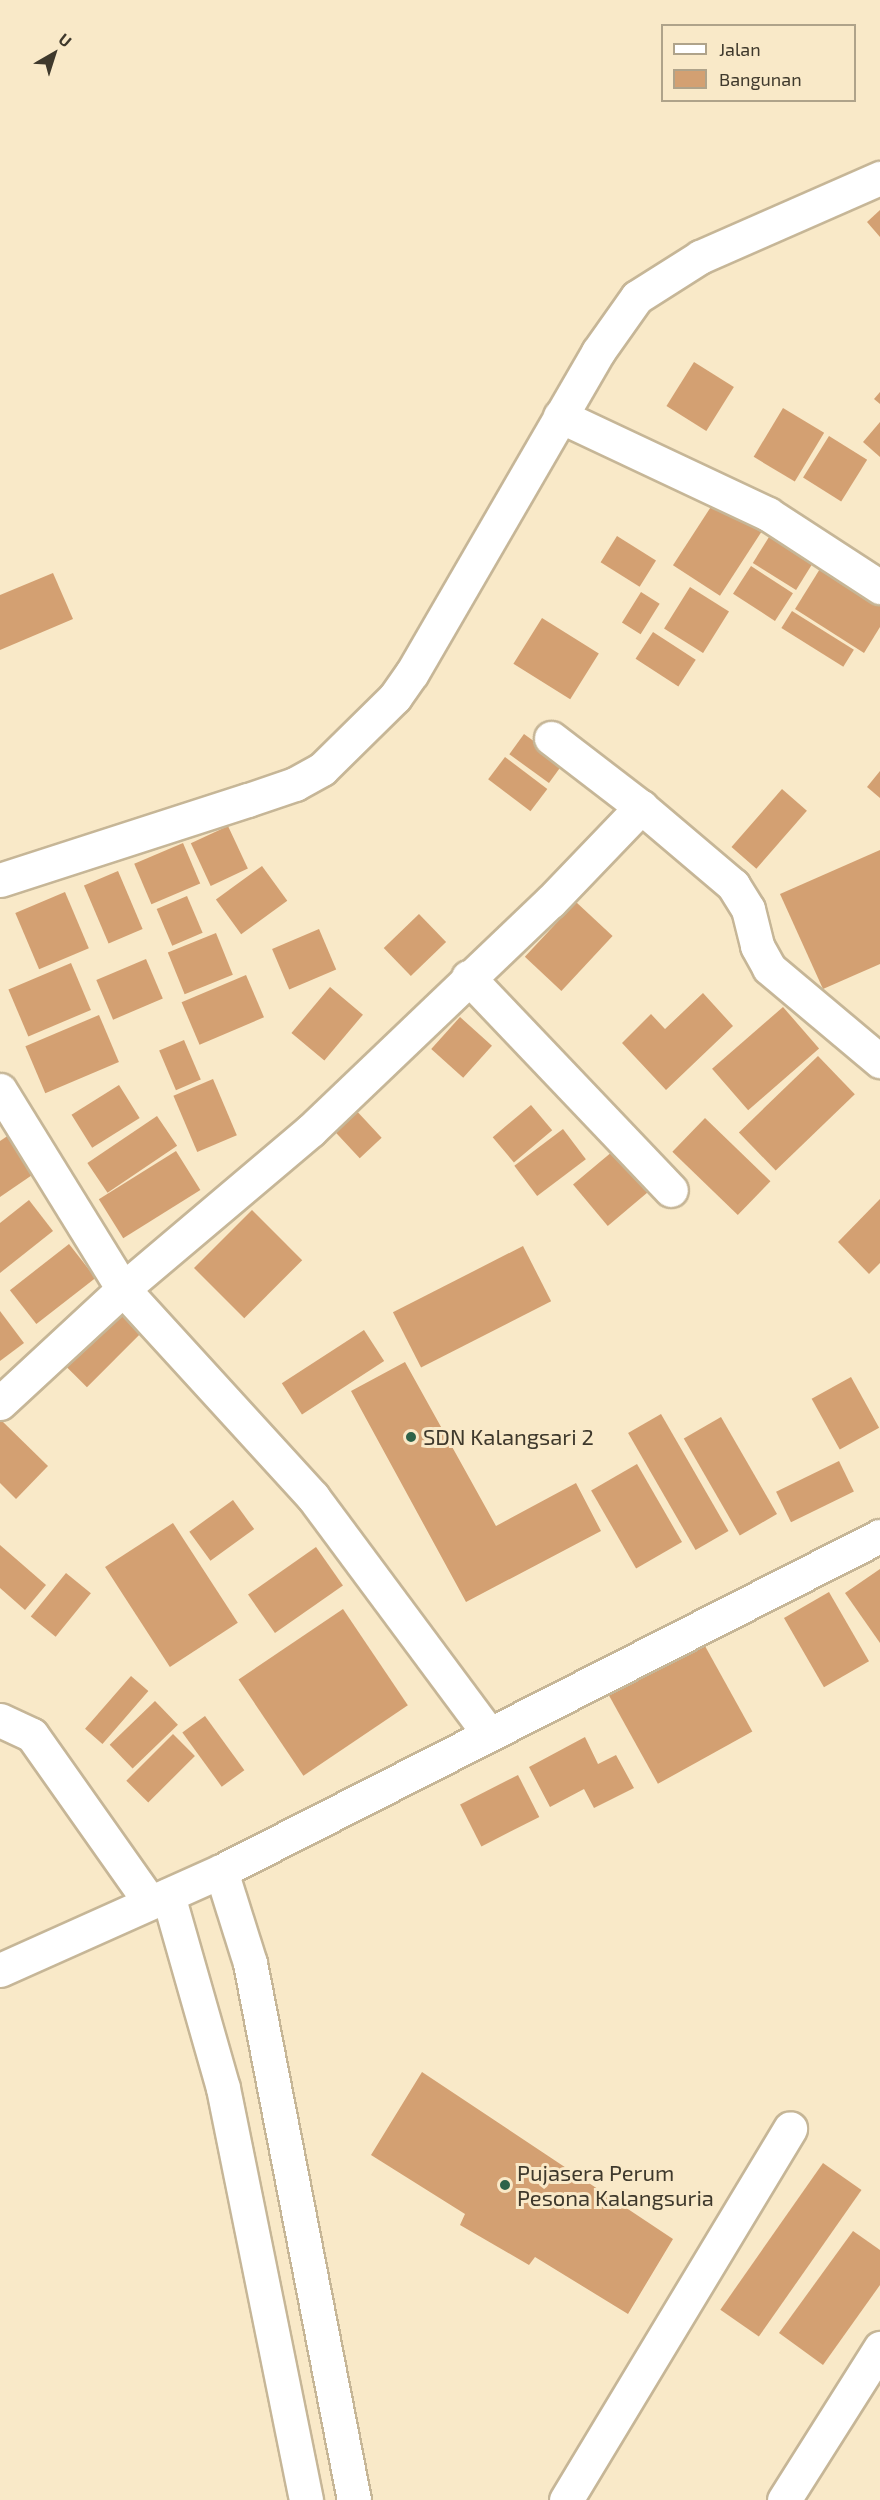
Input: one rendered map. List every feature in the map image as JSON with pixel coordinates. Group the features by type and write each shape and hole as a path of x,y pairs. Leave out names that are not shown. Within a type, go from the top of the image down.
{"street":[{"path":"0,880 295,784 322,769 395,697 412,673 491,543 560,416 615,324 653,285 700,257 880,178"},
{"path":"560,416 768,514 880,587"},
{"path":"552,738 640,807 733,885 748,909 757,946 769,969 880,1061"},
{"path":"0,1403 123,1289 287,1152 468,977 550,902 640,807"},
{"path":"468,977 671,1190"},
{"path":"0,1090 123,1289 313,1497 488,1733"},
{"path":"0,1970 221,1871 488,1733 880,1536"},
{"path":"0,1720 32,1735 159,1898 223,2088 306,2500"},
{"path":"221,1871 250,1963 354,2500"},
{"path":"566,2500 790,2128"},
{"path":"784,2500 880,2348"}],"building":[{"path":"880,210 880,237 867,222"},
{"path":"694,362 734,387 706,431 666,406"},
{"path":"880,392 880,404 874,399"},
{"path":"783,408 824,433 795,482 754,457"},
{"path":"880,422 880,457 863,442"},
{"path":"829,436 867,460 841,501 803,478"},
{"path":"716,499 763,529 720,596 673,565"},
{"path":"774,529 817,556 796,590 753,563"},
{"path":"617,536 656,560 640,587 601,562"},
{"path":"823,564 880,599 880,627 864,653 795,609"},
{"path":"751,566 793,593 775,621 733,594"},
{"path":"53,573 73,619 0,650 0,595"},
{"path":"690,587 729,611 703,653 664,629"},
{"path":"641,592 660,604 641,634 622,623"},
{"path":"792,611 854,650 843,667 781,628"},
{"path":"542,618 599,654 570,699 513,664"},
{"path":"653,632 696,660 678,687 636,659"},
{"path":"524,734 564,763 549,783 509,754"},
{"path":"505,757 547,789 530,811 488,779"},
{"path":"880,771 880,798 867,787"},
{"path":"782,789 807,811 756,869 731,847"},
{"path":"228,826 248,869 211,886 191,843"},
{"path":"183,843 200,884 151,904 134,864"},
{"path":"880,850 880,964 823,989 780,894"},
{"path":"262,866 287,901 241,934 216,900"},
{"path":"118,871 143,929 109,943 84,885"},
{"path":"65,892 89,948 39,969 15,913"},
{"path":"187,896 203,933 172,946 157,909"},
{"path":"576,902 613,936 561,991 525,957"},
{"path":"419,914 446,942 411,976 384,948"},
{"path":"319,929 336,970 289,989 272,949"},
{"path":"216,933 233,975 185,994 168,952"},
{"path":"146,959 163,999 113,1020 96,980"},
{"path":"71,963 91,1010 28,1037 8,990"},
{"path":"246,975 264,1017 200,1045 182,1002"},
{"path":"330,987 363,1015 324,1061 291,1033"},
{"path":"703,993 733,1026 666,1090 622,1043 651,1014 665,1029"},
{"path":"783,1007 819,1049 748,1110 712,1069"},
{"path":"99,1015 119,1062 45,1093 25,1046"},
{"path":"460,1017 492,1046 463,1078 431,1049"},
{"path":"184,1040 201,1080 176,1090 159,1051"},
{"path":"818,1056 855,1094 776,1171 739,1132"},
{"path":"213,1079 237,1135 197,1152 173,1096"},
{"path":"119,1085 140,1118 92,1148 72,1115"},
{"path":"531,1105 552,1130 514,1162 493,1137"},
{"path":"353,1107 382,1138 360,1158 331,1127"},
{"path":"157,1116 177,1146 107,1193 87,1163"},
{"path":"705,1118 770,1181 738,1215 672,1152"},
{"path":"563,1129 586,1159 537,1196 514,1166"},
{"path":"12,1133 38,1171 0,1197 0,1141"},
{"path":"619,1146 654,1187 608,1226 573,1185"},
{"path":"176,1151 200,1190 123,1238 99,1199"},
{"path":"880,1199 880,1263 869,1274 838,1242"},
{"path":"29,1200 53,1231 0,1273 0,1223"},
{"path":"252,1210 302,1260 244,1318 194,1268"},
{"path":"69,1244 95,1278 36,1324 10,1290"},
{"path":"523,1246 551,1301 421,1368 393,1312"},
{"path":"111,1301 142,1332 87,1387 56,1356"},
{"path":"0,1311 24,1343 0,1361"},
{"path":"364,1330 384,1361 302,1414 282,1383"},
{"name":"SDN Kalangsari 2","path":"405,1362 496,1526 576,1483 601,1531 466,1602 351,1391"},
{"path":"851,1377 879,1428 840,1450 812,1399"},
{"path":"661,1414 729,1531 696,1550 628,1433"},
{"path":"721,1417 777,1514 740,1535 684,1438"},
{"path":"0,1419 48,1466 16,1499 0,1483"},
{"path":"839,1461 854,1492 791,1522 776,1492"},
{"path":"637,1464 682,1542 636,1568 591,1490"},
{"path":"233,1500 254,1529 210,1561 189,1532"},
{"path":"173,1523 238,1623 170,1667 105,1567"},
{"path":"0,1545 46,1585 25,1610 0,1588"},
{"path":"316,1547 343,1586 275,1633 248,1595"},
{"path":"880,1569 880,1643 845,1593"},
{"path":"66,1573 91,1593 56,1637 31,1617"},
{"path":"829,1592 869,1661 824,1687 784,1618"},
{"path":"343,1609 408,1705 303,1776 239,1679"},
{"path":"700,1637 752,1731 658,1784 606,1689"},
{"path":"131,1676 148,1691 102,1744 85,1729"},
{"path":"155,1701 178,1725 133,1769 110,1745"},
{"path":"205,1716 244,1770 222,1787 182,1732"},
{"path":"173,1734 195,1756 148,1803 126,1781"},
{"path":"585,1737 598,1764 616,1755 634,1788 594,1808 584,1789 550,1807 529,1767"},
{"path":"518,1775 539,1817 481,1846 460,1805"},
{"name":"Pujasera Perum Pesona Kalangsuria","path":"422,2072 673,2239 628,2314 535,2257 529,2265 460,2225 465,2214 371,2155"},
{"path":"823,2163 862,2190 759,2337 720,2310"},
{"path":"853,2231 880,2250 880,2285 823,2365 779,2333"}],"place":[{"name":"SDN Kalangsari 2","path":"411,1437"},
{"name":"Pujasera Perum Pesona Kalangsuria","path":"505,2185"}]}
